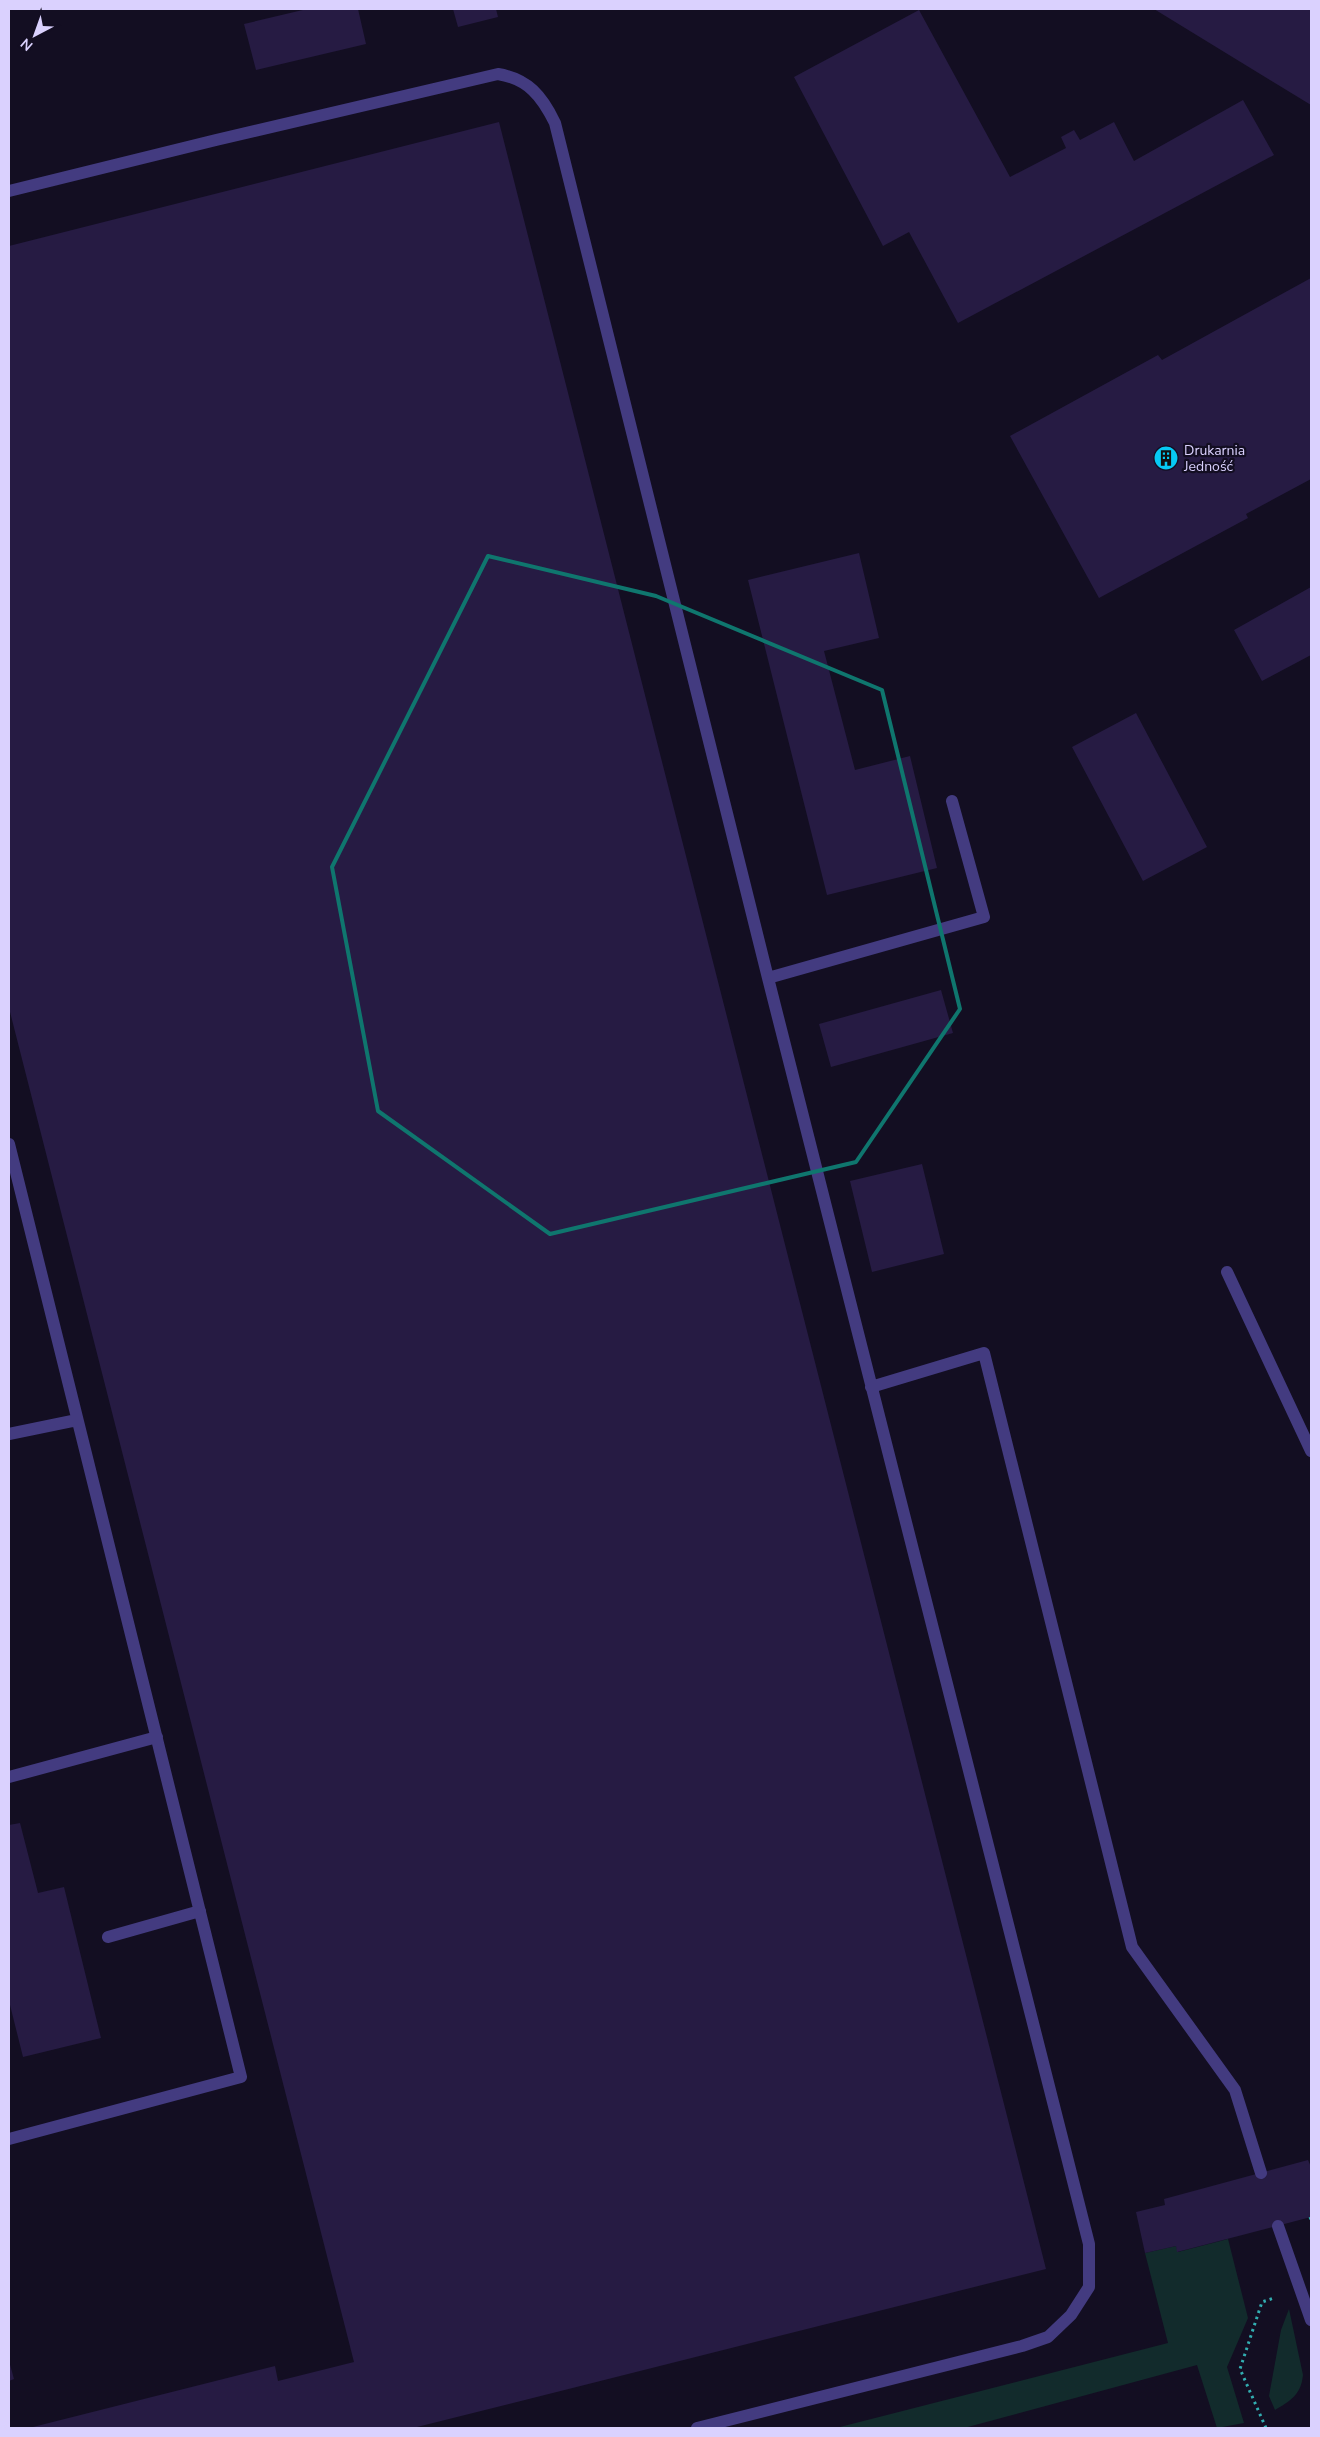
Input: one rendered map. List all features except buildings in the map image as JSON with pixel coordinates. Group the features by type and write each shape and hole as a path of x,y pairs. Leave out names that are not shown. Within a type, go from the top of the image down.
{"lane":[{"path":"9,192 216,140 498,74 515,77 528,85 548,109 555,123 768,978 1088,2244 1089,2287 1071,2315 1048,2337 1031,2343 697,2428"},
{"path":"768,978 984,917 952,801"},
{"path":"9,2139 242,2077 10,1151"},
{"path":"1227,1272 1311,1451"},
{"path":"871,1387 984,1353 1132,1947 1235,2090 1261,2173"},
{"path":"9,1434 77,1420"},
{"path":"9,1776 157,1737"},
{"path":"108,1937 200,1911"},
{"path":"1278,2226 1311,2320"}],"path":[{"path":"1266,2428 1240,2369 1262,2302 1301,2290"}],"highlighted area":[{"path":"488,556 656,596 882,690 960,1009 856,1162 550,1234 378,1111 332,867"}],"green space":[{"path":"1228,2239 1248,2318 1227,2367 1244,2423 1217,2428 1197,2365 964,2428 836,2428 1168,2343 1145,2253 1176,2246 1178,2252"},
{"path":"1289,2309 1303,2375 1300,2388 1294,2397 1275,2410 1269,2396 1281,2330"}],"place":[{"name":"Drukarnia Jedność","path":"1166,458"}]}
